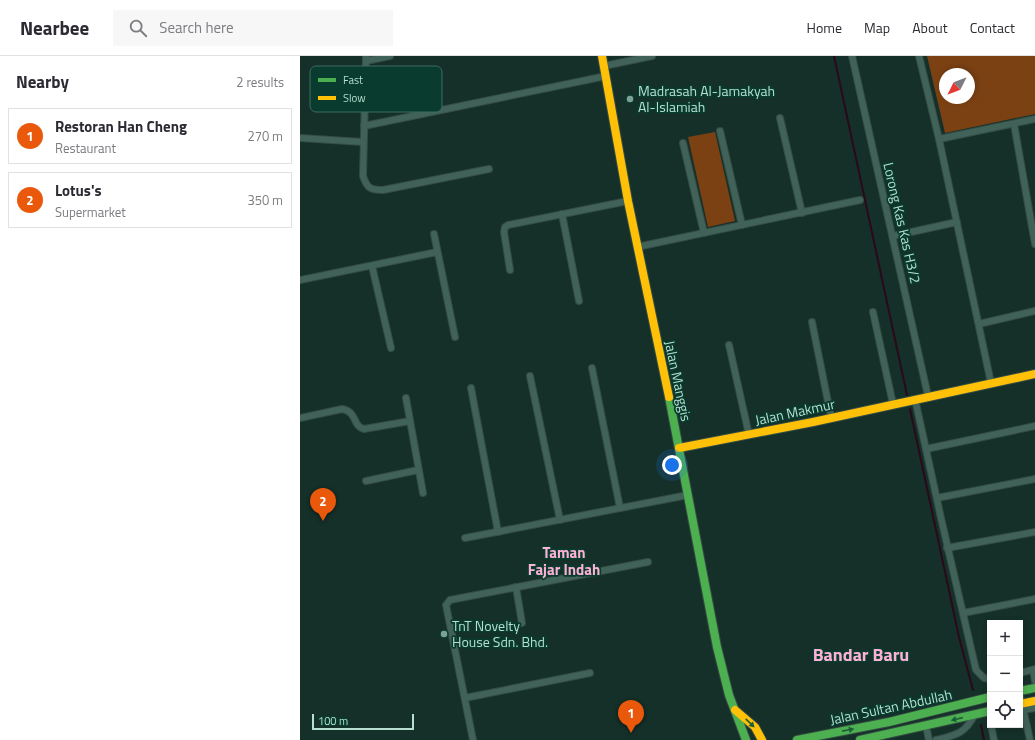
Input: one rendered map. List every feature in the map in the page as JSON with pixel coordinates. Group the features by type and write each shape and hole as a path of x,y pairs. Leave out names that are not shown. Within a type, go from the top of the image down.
{"street":[{"path":"366,59 390,56"},
{"name":"Jalan Manggis","path":"602,56 637,247 679,448 718,647 734,710 746,740"},
{"path":"604,66 652,56"},
{"name":"Lorong Kas Kas H3/2","path":"852,56 928,396"},
{"path":"919,56 939,139 991,383"},
{"path":"442,110 606,76"},
{"path":"364,112 363,176 366,185 374,190 383,190 489,169"},
{"path":"364,126 432,112"},
{"path":"780,118 802,213"},
{"path":"939,139 1035,119"},
{"path":"1014,124 1035,244"},
{"path":"720,131 742,225"},
{"path":"300,138 363,142"},
{"path":"683,143 704,233"},
{"path":"637,247 860,200"},
{"path":"510,270 504,232 508,225 628,201"},
{"path":"562,214 579,301"},
{"path":"893,236 957,222"},
{"path":"434,234 455,337"},
{"path":"300,280 437,252"},
{"path":"372,266 391,348"},
{"path":"979,324 1035,311"},
{"path":"872,312 893,404"},
{"path":"812,322 831,417"},
{"path":"729,345 749,435"},
{"path":"592,368 620,508"},
{"name":"Jalan Makmur","path":"679,448 749,435 1035,374"},
{"path":"530,376 560,520"},
{"path":"471,388 498,532"},
{"path":"406,398 423,493"},
{"path":"915,399 976,670 984,678 987,678"},
{"path":"300,418 342,409 351,412 359,426 364,429 410,421"},
{"path":"926,449 1035,426"},
{"path":"366,481 418,470"},
{"path":"937,498 1035,479"},
{"path":"465,538 688,495"},
{"path":"948,548 1035,532"},
{"path":"473,740 446,605 448,602 450,600 648,562"},
{"path":"516,587 522,623"},
{"path":"963,613 1035,598"},
{"path":"1023,672 1034,670 1035,681"},
{"path":"465,698 590,673"},
{"path":"1023,690 1035,688"},
{"name":"Jalan Sultan Abdullah","path":"797,740 904,718 987,699"},
{"path":"1023,706 1035,701"},
{"path":"1023,706 1035,708"},
{"path":"926,726 931,718 942,709"},
{"path":"734,710 752,724 762,740"},
{"path":"1023,710 1030,740"},
{"name":"Jalan Sultan Abdullah","path":"860,740 975,714 987,713"},
{"path":"936,740 959,733 967,728 971,724 975,714"},
{"path":"904,718 919,720 926,726 929,740"},
{"path":"992,728 994,740"}],"shaded area":[{"path":"927,56 1035,56 1035,114 945,133"},
{"path":"715,132 735,221 708,227 688,137"}],"waterway":[{"path":"834,56 907,395"},
{"path":"910,409 959,637 973,690"},
{"path":"981,725 984,740"}],"traffic: fast":[{"path":"669,397 717,647 729,695 746,740"},
{"path":"1023,690 1035,688"},
{"path":"797,740 889,722 987,698"},
{"path":"860,740 987,712"}],"traffic: slow":[{"path":"602,56 628,201 669,397"},
{"path":"679,448 813,422 1035,374"},
{"path":"1023,703 1035,701"},
{"path":"735,710 755,727 762,740"}],"place":[{"name":"Madrasah Al-Jamakyah Al-Islamiah","path":"630,99"},
{"name":"Lotus's","path":"323,521"},
{"name":"TnT Novelty House Sdn. Bhd.","path":"444,634"},
{"name":"Restoran Han Cheng","path":"631,733"}],"district":[{"name":"Taman Fajar Indah","path":"564,562"},
{"name":"Bandar Baru","path":"861,655"}]}
